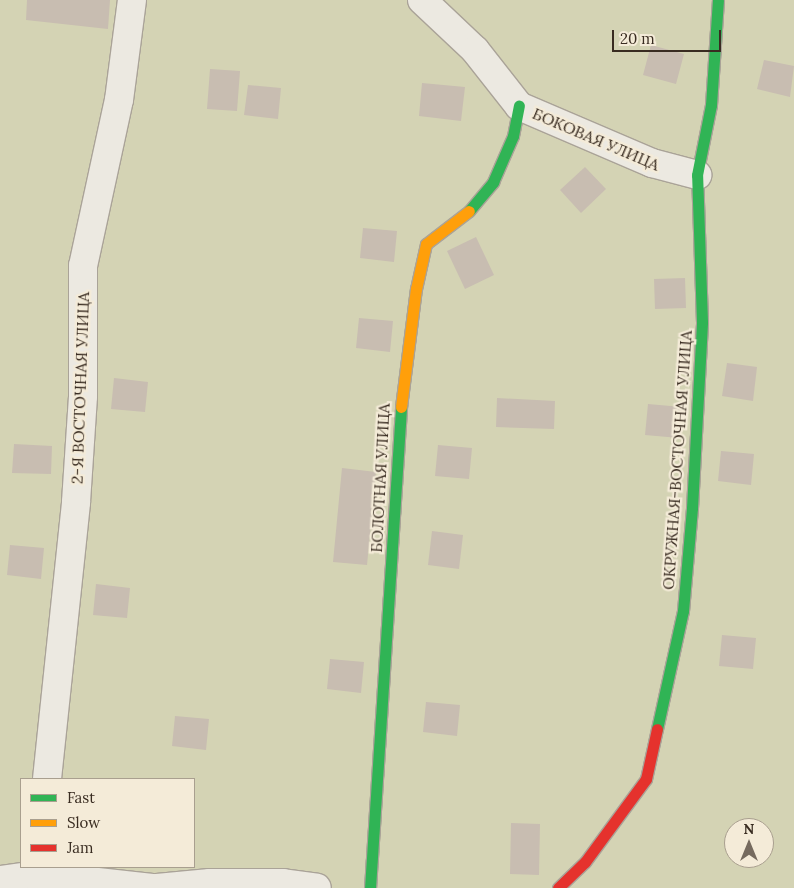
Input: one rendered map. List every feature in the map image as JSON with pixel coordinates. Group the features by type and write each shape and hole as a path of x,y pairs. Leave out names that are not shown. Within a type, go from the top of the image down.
{"street":[{"name":"2-Я ВОСТОЧНАЯ УЛИЦА","path":"46,778 76,502 83,396 83,266 119,100 132,0"},
{"name":"БОКОВАЯ УЛИЦА","path":"422,0 474,50 519,106 652,163 697,175"},
{"name":"ОКРУЖНАЯ-ВОСТОЧНАЯ УЛИЦА","path":"558,888 585,862 646,779 683,610 692,508 702,322 697,175 711,105 718,0"},
{"name":"БОЛОТНАЯ УЛИЦА","path":"370,888 397,499 397,435 416,289 426,244 466,215 493,182 513,136 519,106"},
{"path":"0,880 34,871 156,888 210,883 283,883 316,888"}],"green space":[{"path":"0,0 794,0 794,888 0,888"}],"building":[{"path":"27,0 110,0 108,29 26,20"},
{"path":"651,45 684,54 676,84 643,75"},
{"path":"764,60 794,66 790,97 757,89"},
{"path":"210,69 240,71 237,111 207,109"},
{"path":"422,83 465,87 461,121 419,116"},
{"path":"248,85 281,88 278,119 244,115"},
{"path":"585,167 606,189 581,213 560,190"},
{"path":"363,228 397,231 394,262 360,258"},
{"path":"476,237 494,275 465,289 447,251"},
{"path":"685,278 686,308 655,309 654,279"},
{"path":"359,318 393,321 390,352 356,348"},
{"path":"727,363 757,367 753,401 722,396"},
{"path":"114,378 148,382 145,412 111,409"},
{"path":"497,398 555,401 554,429 496,427"},
{"path":"648,404 682,407 679,438 645,435"},
{"path":"14,444 52,446 51,474 12,473"},
{"path":"438,445 472,448 469,479 435,476"},
{"path":"721,451 754,454 751,485 718,481"},
{"path":"342,468 376,472 367,565 333,562"},
{"path":"432,531 463,535 459,569 428,565"},
{"path":"10,545 44,548 41,579 7,575"},
{"path":"96,584 130,588 127,618 93,615"},
{"path":"722,635 756,638 753,669 719,666"},
{"path":"330,659 364,662 361,693 327,689"},
{"path":"426,702 460,705 457,736 423,732"},
{"path":"175,716 209,719 206,750 172,746"},
{"path":"511,823 540,824 539,875 510,874"}],"traffic: fast":[{"path":"657,729 683,611 692,508 702,322 697,175 711,105 718,0"},
{"path":"469,211 493,182 513,136 519,106"},
{"path":"370,888 401,407"}],"traffic: slow":[{"path":"401,407 416,289 426,244 469,211"}],"traffic: jam":[{"path":"558,888 585,862 646,779 657,729"}]}
